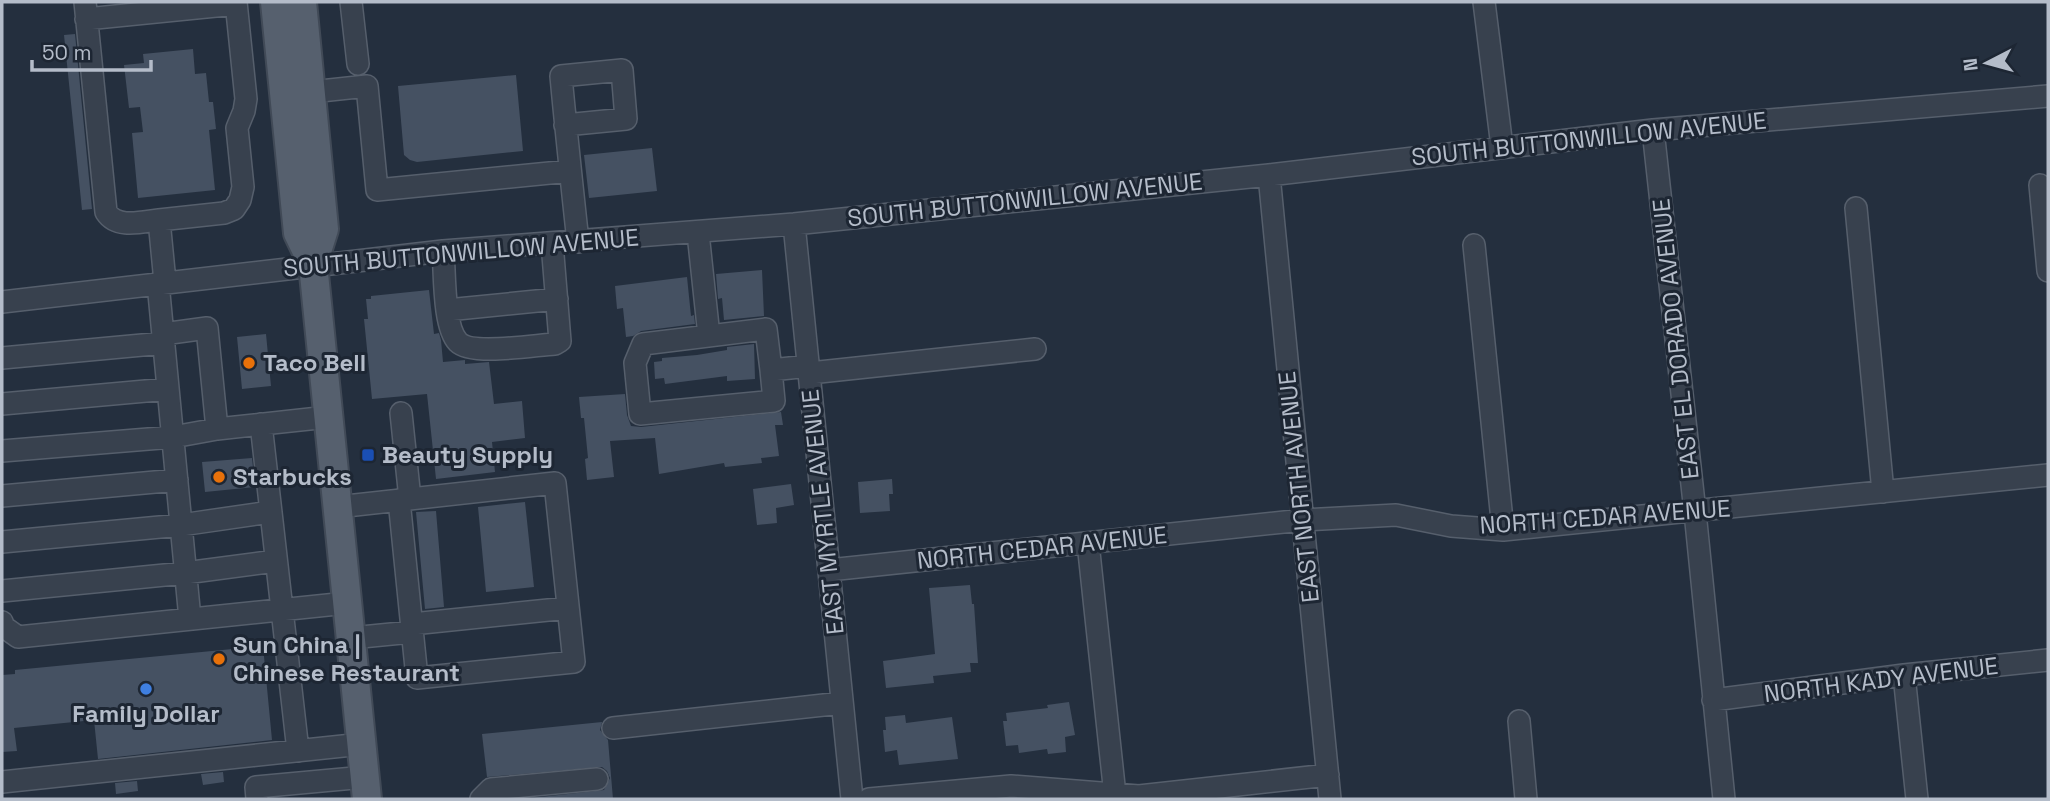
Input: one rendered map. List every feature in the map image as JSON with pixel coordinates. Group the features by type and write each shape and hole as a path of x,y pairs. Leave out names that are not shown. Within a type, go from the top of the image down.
{"main road":[{"path":"275,2 298,233 313,264 366,788"},
{"path":"288,2 293,42 311,87"},
{"path":"302,2 324,229 313,264"}],"street":[{"path":"352,2 358,64"},
{"path":"1485,2 1502,147"},
{"path":"236,3 246,99 237,128 243,187 240,200 234,209 224,213 122,223 112,219 106,212 85,11 236,3"},
{"path":"311,87 367,86 377,190 570,171"},
{"name":"SOUTH BUTTONWILLOW AVENUE","path":"2,302 313,264 443,251 794,224 1269,175 1653,130 2048,96"},
{"path":"565,125 578,242"},
{"name":"EAST EL DORADO AVENUE","path":"1653,130 1724,799"},
{"name":"EAST NORTH AVENUE","path":"1269,175 1330,799"},
{"path":"2040,185 2048,271"},
{"path":"1856,208 1883,492"},
{"path":"159,220 163,338 190,619"},
{"name":"EAST MYRTLE AVENUE","path":"794,224 852,799"},
{"path":"698,233 709,336"},
{"path":"443,251 447,310 459,343 471,349 555,344 561,341 552,243"},
{"path":"1474,244 1503,530"},
{"path":"447,310 557,299"},
{"path":"2,358 163,338 207,328 217,429"},
{"path":"766,329 771,370 774,401 640,414 635,363 643,344 766,329"},
{"path":"771,370 1035,349"},
{"path":"2,404 168,389"},
{"path":"338,507 404,500 555,483 574,662 417,678 404,500 401,413"},
{"path":"2,451 173,436 328,417"},
{"path":"261,424 298,751"},
{"name":"NORTH CEDAR AVENUE","path":"829,570 1303,520 1396,515 1451,526 1503,530 2048,475"},
{"path":"2,496 177,480"},
{"path":"2,542 181,525 270,512"},
{"path":"1088,542 1115,795"},
{"path":"2,591 275,561"},
{"path":"2,622 4,627 18,637 347,603"},
{"path":"351,638 568,608"},
{"name":"NORTH KADY AVENUE","path":"1713,700 1904,675 2048,660"},
{"path":"1904,675 1917,799"},
{"path":"613,728 842,703"},
{"path":"1518,721 1526,799"},
{"path":"2,782 362,744"},
{"path":"869,799 1011,786 1139,796 1328,775"},
{"path":"481,799 491,789 597,779"},
{"path":"257,793 366,788"}],"building":[{"path":"75,34 92,209 82,210 64,35"},
{"path":"193,49 195,74 206,73 209,102 213,102 216,129 209,130 215,190 138,198 132,133 143,132 140,107 129,108 124,65 144,63 143,54"},
{"path":"516,75 523,151 417,162 404,155 398,86"},
{"path":"652,148 657,191 589,198 584,155"},
{"path":"762,270 764,316 724,320 722,298 718,299 716,274"},
{"path":"687,277 691,316 694,315 695,324 641,331 626,337 623,308 617,309 615,286"},
{"path":"429,290 434,334 439,333 443,362 489,362 494,404 522,401 525,438 492,442 495,472 436,479 427,394 372,399 364,319 368,319 366,299 371,299 371,296"},
{"path":"266,334 271,386 242,389 237,337"},
{"path":"754,344 755,379 727,381 727,376 665,384 664,378 655,379 654,362 662,361 662,358 697,355 727,350 727,347"},
{"path":"625,394 631,426 781,412 783,425 775,425 779,456 761,458 762,463 725,467 724,463 659,474 655,438 610,441 614,477 587,480 585,459 588,458 579,397"},
{"path":"252,458 255,487 205,492 202,462"},
{"path":"892,479 890,511 860,513 858,482"},
{"path":"791,484 794,505 776,508 777,523 757,525 753,489"},
{"path":"525,502 534,587 486,592 478,507"},
{"path":"436,511 444,607 425,609 416,512"},
{"path":"970,585 978,663 970,663 971,672 933,676 934,683 886,688 883,661 935,654 929,588"},
{"path":"263,646 272,740 98,759 94,720 14,728 17,751 2,752 2,675 15,674 15,670"},
{"path":"1069,702 1075,735 1065,737 1066,752 1048,754 1047,749 1019,753 1018,745 1006,746 1003,721 1007,721 1006,713 1048,708 1047,705"},
{"path":"905,715 906,723 952,717 958,759 899,765 897,750 885,752 883,730 886,730 885,717"},
{"path":"602,722 600,730 608,740 613,799 522,799 604,790 610,778 602,767 487,777 482,734"},
{"path":"223,772 224,782 203,785 201,774"},
{"path":"137,781 138,791 116,794 115,783"}],"place":[{"name":"Taco Bell","path":"249,363"},
{"name":"Beauty Supply","path":"368,455"},
{"name":"Starbucks","path":"219,477"},
{"name":"Sun China | Chinese Restaurant","path":"219,659"},
{"name":"Family Dollar","path":"146,689"}]}
